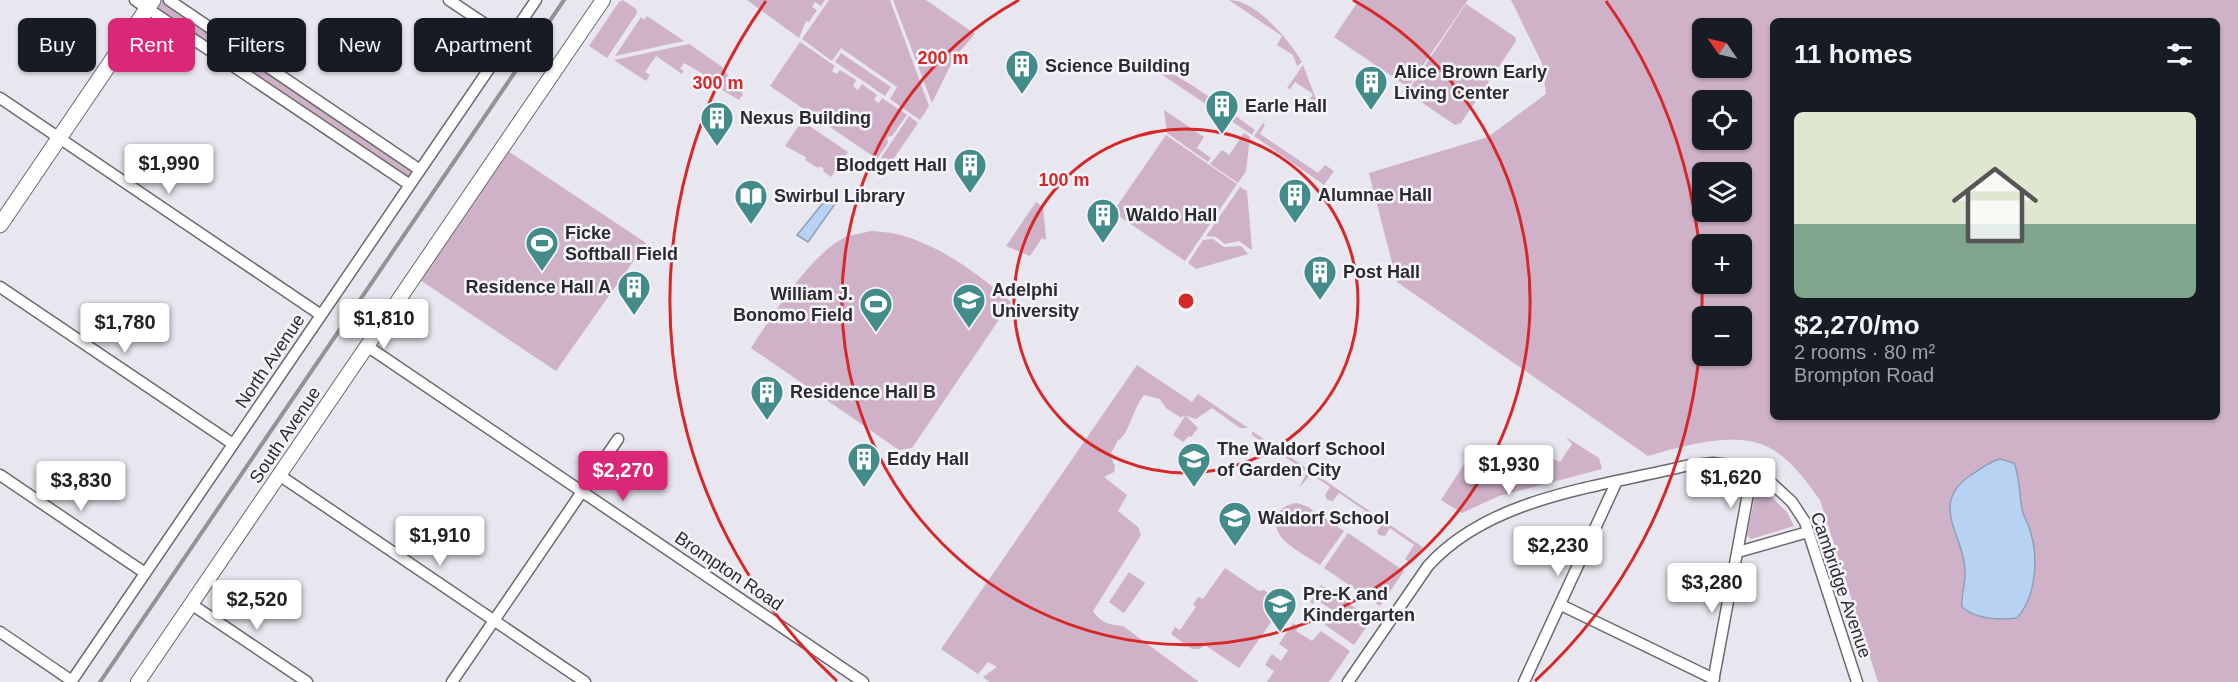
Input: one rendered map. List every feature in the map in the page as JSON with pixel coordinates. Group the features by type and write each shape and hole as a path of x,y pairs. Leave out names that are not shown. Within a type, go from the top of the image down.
{"main road":[{"path":"0,225 59,138 145,3"}],"street":[{"path":"169,0 420,170"},
{"path":"449,0 476,18"},
{"name":"North Avenue","path":"524,18 536,0"},
{"name":"South Avenue","path":"138,682 603,0"},
{"path":"145,3 283,100 410,185"},
{"name":"North Avenue","path":"72,682 487,72"},
{"path":"283,100 293,84"},
{"path":"0,98 321,315"},
{"path":"0,286 233,444"},
{"name":"Brompton Road","path":"367,346 863,682"},
{"path":"452,682 618,439"},
{"name":"Cambridge Avenue","path":"1348,682 1428,566 1456,539 1504,512 1702,463 1726,464 1752,471 1768,480 1792,502 1800,513 1857,682"},
{"path":"1561,605 1713,680 1752,471"},
{"path":"0,475 146,573"},
{"path":"279,475 585,682"},
{"path":"1524,682 1616,483"},
{"path":"1738,552 1808,532"},
{"path":"191,604 306,682"},
{"path":"0,632 72,682"}],"shaded area":[{"path":"138,0 166,0 193,18 165,18"},
{"path":"623,0 636,9 637,13 607,58 589,46 619,2"},
{"path":"747,0 825,0 821,6 815,2 812,7 817,10 809,22 806,21 799,38"},
{"path":"829,0 890,0 929,106 920,120 890,99 897,87 841,48 832,61 802,39"},
{"path":"893,0 926,0 975,34 954,58 932,103"},
{"path":"1229,0 1239,2 1261,14 1289,43 1302,62 1297,66 1293,55 1277,45 1282,36"},
{"path":"1359,0 1468,0 1408,87 1334,37"},
{"path":"1511,0 2238,0 2238,682 1878,682 1820,500 1786,460 1772,449 1759,443 1743,440 1710,441 1648,456 1397,282 1369,173 1488,137 1546,94 1542,63"},
{"path":"1466,4 1515,37 1516,41 1461,123 1455,125 1411,95 1410,88"},
{"path":"647,16 684,41 615,56 641,17 644,20"},
{"path":"195,20 207,28 207,47 195,38"},
{"path":"800,42 835,66 832,71 837,74 840,70 856,80 853,86 858,90 862,84 877,95 874,100 879,103 882,98 907,115 892,136 887,137 888,143 877,159 770,86"},
{"path":"689,44 721,66 743,94 739,100 707,81 708,77 684,63 680,69 684,71 682,74 656,56 645,72 650,75 646,81 614,60"},
{"path":"841,53 891,87 885,96 835,62"},
{"path":"1146,64 1171,73 1201,91 1255,130 1252,135"},
{"path":"1303,65 1318,104 1316,107 1308,102 1313,94 1295,82 1290,89 1287,88"},
{"path":"245,72 272,72 418,171 409,183"},
{"path":"1164,110 1204,137 1197,148 1211,158 1208,162 1167,133"},
{"path":"909,116 918,123 888,167 879,161"},
{"path":"802,121 848,152 831,177 820,166 818,168 805,160 806,157 785,146"},
{"path":"1263,123 1265,125 1260,134 1318,173 1325,165 1334,171 1324,185 1254,136"},
{"path":"1244,133 1250,137 1246,171 1238,183 1210,164 1222,150 1229,155"},
{"path":"1166,135 1237,184 1185,261 1113,212"},
{"path":"508,151 646,243 556,371 420,280"},
{"path":"1240,187 1247,191 1252,249 1239,241 1225,244 1216,237 1206,236"},
{"path":"1036,202 1043,207 1046,238 1045,240 1042,238 1030,256 1006,246"},
{"name":"William J. Bonomo Field","path":"871,231 910,238 946,254 964,265 1011,302 912,448 899,450 751,348 794,286 821,255 848,236"},
{"path":"1213,239 1224,247 1241,246 1248,254 1196,269 1188,263 1203,240"},
{"path":"1137,365 1192,402 1198,394 1248,428 1240,428 1212,408 1196,419 1186,416 1198,428 1191,437 1189,436 1183,442 1173,435 1185,416 1180,417 1166,408 1160,399 1144,395 1125,434 1118,440 1110,455 1115,466 1114,472 1104,477 1127,495 1118,511 1138,527 1141,535 1093,611 1106,623 1123,626 1199,682 990,682 983,677 997,667 988,662 978,674 941,649"},
{"path":"1252,431 1423,547 1410,563 1405,559 1414,545 1390,528 1385,536 1379,535 1377,531 1383,523 1339,493 1333,501 1327,500 1325,495 1330,487 1311,474 1299,488 1307,472 1252,435"},
{"path":"1566,437 1599,458 1602,469 1499,496 1462,513 1441,500 1467,460 1484,471 1490,461 1496,465 1510,445 1545,467 1551,458 1560,462 1572,444"},
{"path":"1763,489 1787,512 1794,526 1751,539 1747,535 1756,491"},
{"path":"1297,503 1308,507 1344,531 1320,565 1289,545 1278,531 1276,524 1279,512 1286,506"},
{"path":"1348,533 1404,571 1380,606 1324,568"},
{"path":"1225,568 1259,591 1264,590 1276,598 1266,613 1274,618 1239,668 1205,645 1200,649 1192,649 1171,634 1175,627 1180,630 1196,607 1193,605 1198,597 1203,599"},
{"path":"1129,572 1145,583 1124,613 1109,602"},
{"path":"1321,585 1372,619 1354,645 1325,625 1332,610 1316,599 1313,604 1310,602"},
{"path":"1293,623 1299,627 1296,631 1312,641 1321,631 1350,651 1329,682 1267,682 1274,671 1265,665 1272,654 1281,661 1288,650 1279,644"}],"water":[{"path":"825,197 835,204 808,242 797,235 823,203 821,201"},
{"path":"2000,459 2014,463 2016,468 2023,512 2033,541 2035,565 2032,588 2023,609 2017,618 2003,619 1981,617 1962,607 1965,570 1950,509 1952,497 1958,486 1985,466"}],"railway":[{"path":"100,682 564,0"}],"place":[{"name":"Science Building","path":"1022,95"},
{"name":"Alice Brown Early Living Center","path":"1371,111"},
{"name":"Earle Hall","path":"1222,135"},
{"name":"Nexus Building","path":"717,147"},
{"name":"Blodgett Hall","path":"970,194"},
{"name":"Alumnae Hall","path":"1295,224"},
{"name":"Swirbul Library","path":"751,225"},
{"name":"Waldo Hall","path":"1103,244"},
{"name":"Ficke Softball Field","path":"542,272"},
{"name":"Post Hall","path":"1320,301"},
{"name":"Residence Hall A","path":"634,316"},
{"name":"Adelphi University","path":"969,329"},
{"name":"William J. Bonomo Field","path":"876,333"},
{"name":"Residence Hall B","path":"767,421"},
{"name":"Eddy Hall","path":"864,488"},
{"name":"The Waldorf School of Garden City","path":"1194,488"},
{"name":"Waldorf School","path":"1235,547"},
{"name":"Pre-K and Kindergarten","path":"1280,633"}]}
